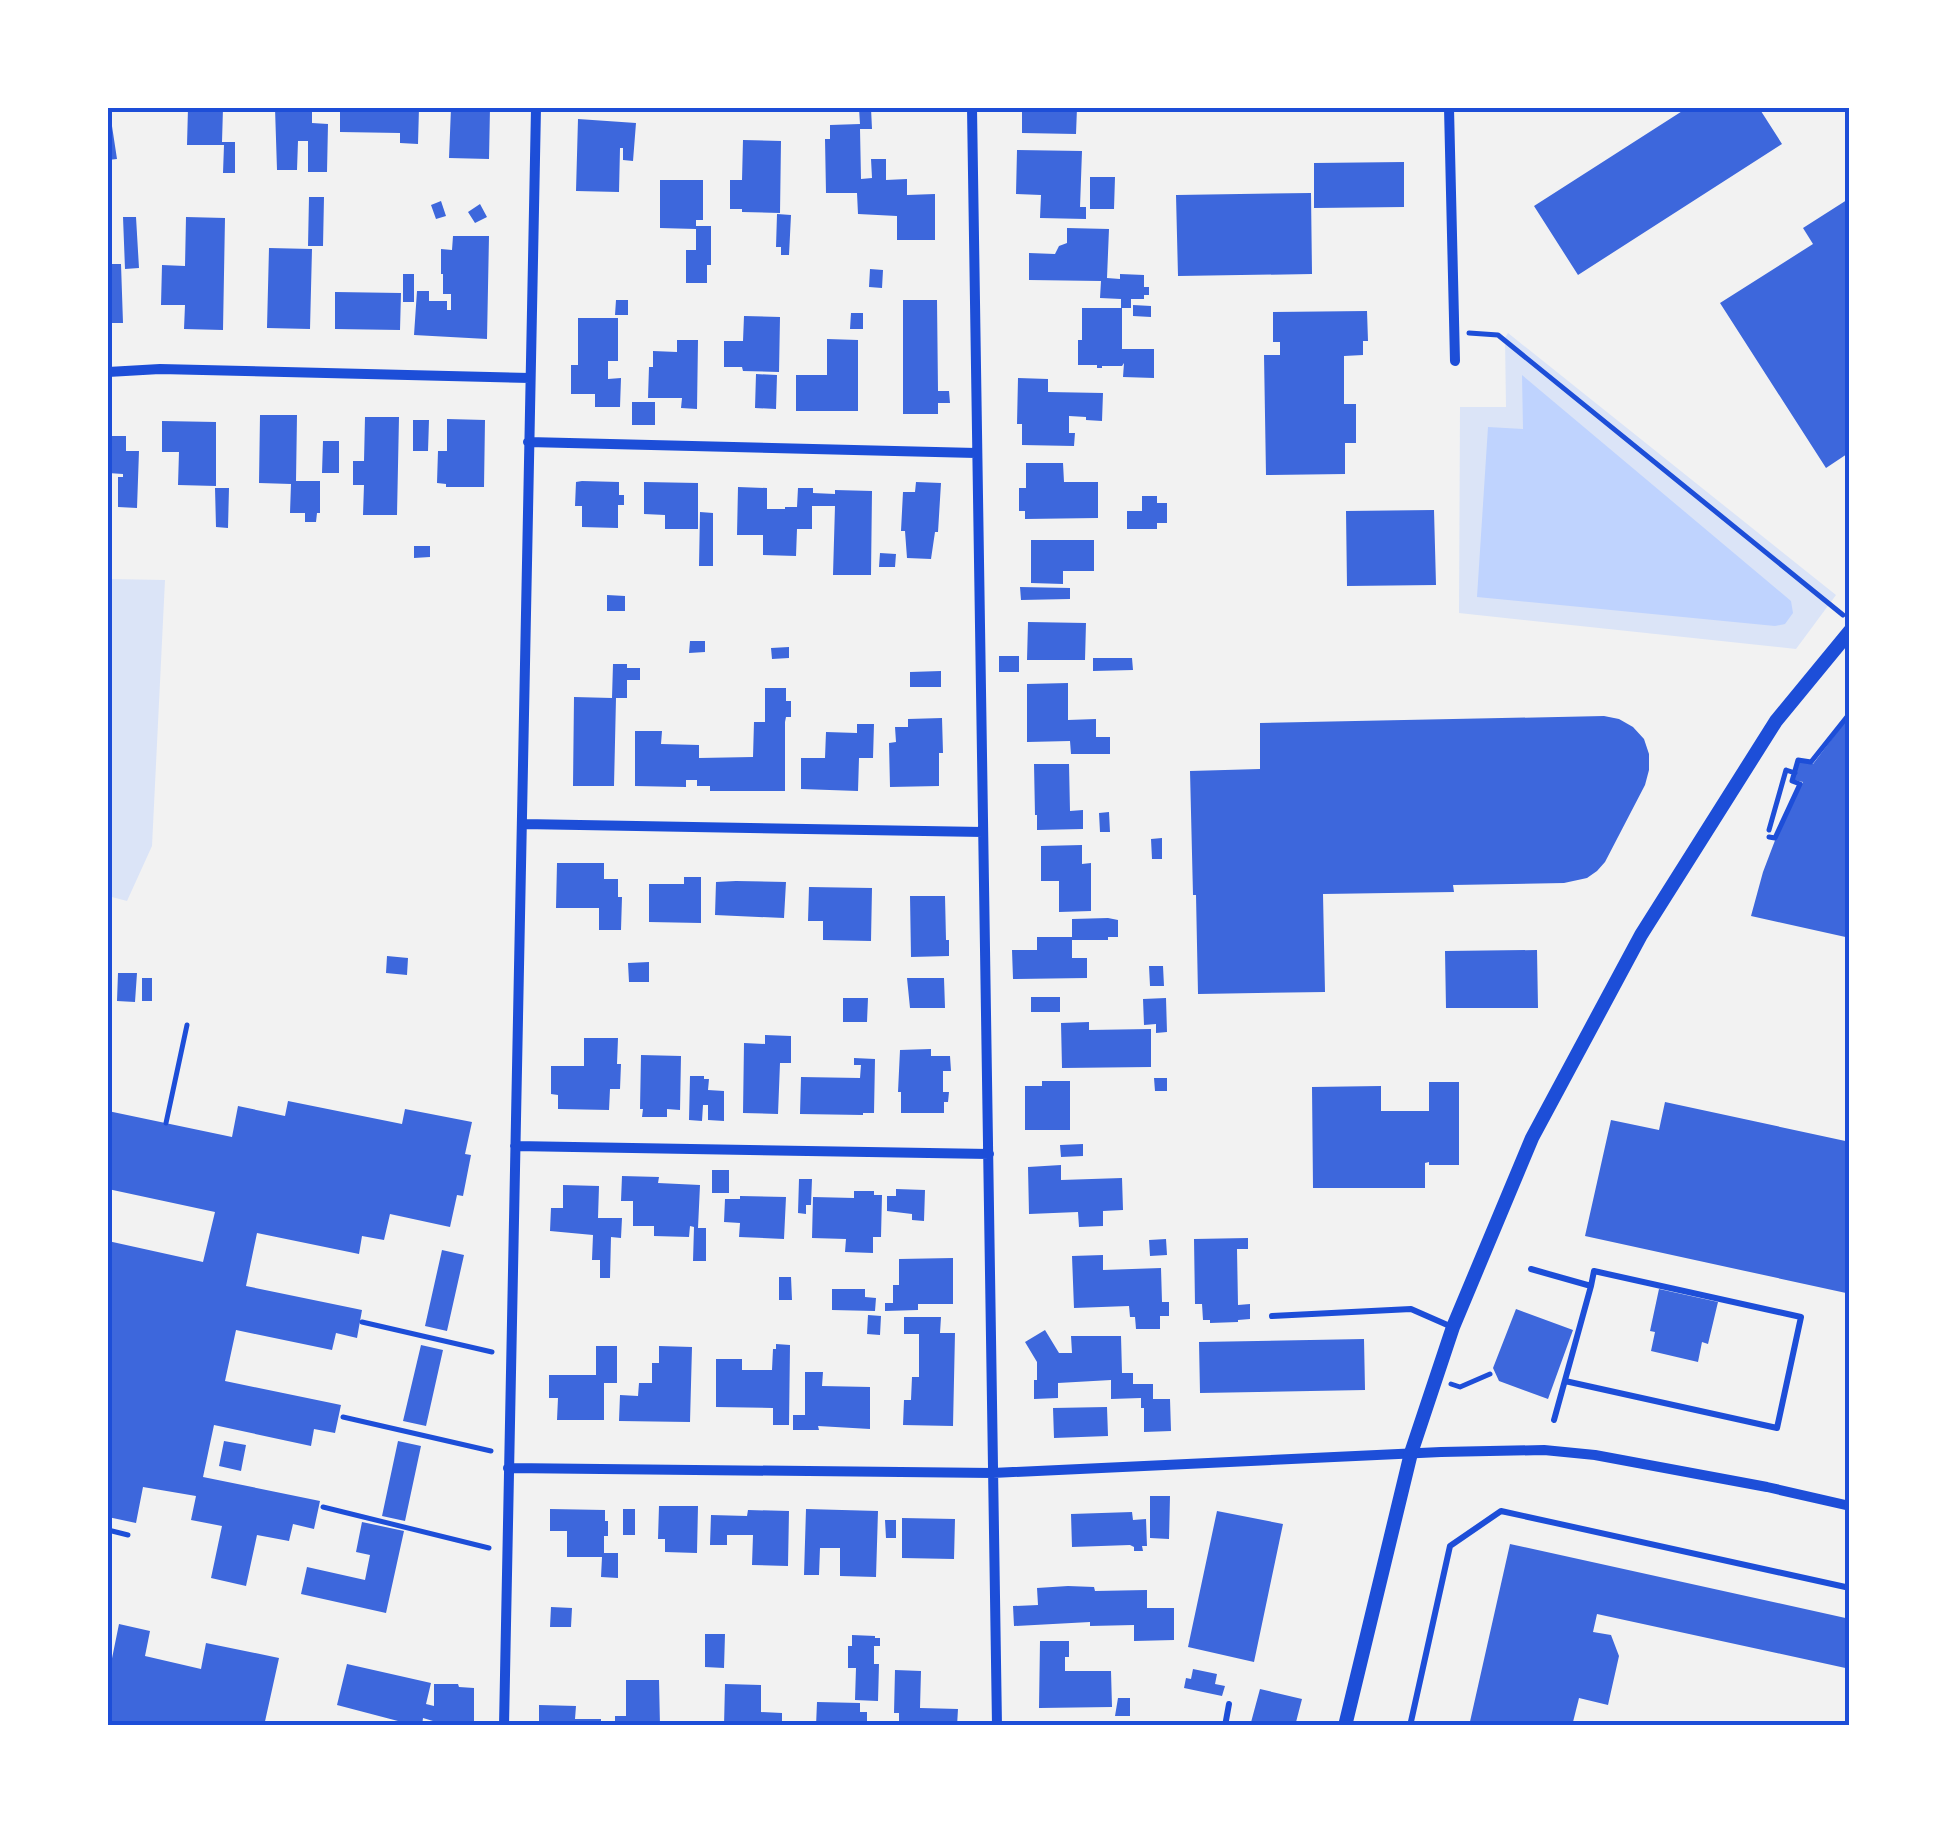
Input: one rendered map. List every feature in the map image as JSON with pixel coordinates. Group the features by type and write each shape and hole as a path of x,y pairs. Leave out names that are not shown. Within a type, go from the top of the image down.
{"street":[{"path":"504,1726 536,108"},
{"path":"972,108 997,1726"},
{"path":"1449,108 1455,361"},
{"path":"108,372 160,369 530,378"},
{"path":"528,442 976,453"},
{"path":"1345,1726 1411,1453 1453,1327 1532,1138 1626,959 1776,722 1850,631"},
{"path":"522,824 983,832"},
{"path":"515,1146 989,1154"},
{"path":"508,1462 993,1473 1544,1450 1595,1455 1850,1506"}],"lane":[{"path":"1531,1270 1591,1286"},
{"path":"1554,1420 1594,1271 1801,1316 1777,1428 1565,1381"},
{"path":"1272,1316 1411,1310 1453,1327"},
{"path":"1410,1726 1450,1546 1501,1511 1850,1588"},
{"path":"1225,1726 1229,1704"}],"path":[{"path":"1454,332 1498,335 1850,620"},
{"path":"1795,772 1786,770 1769,834 1775,838 1800,784 1792,781 1795,772 1798,760 1812,762 1850,713"},
{"path":"166,1123 187,1025"},
{"path":"362,1322 510,1356"},
{"path":"1460,1387 1490,1374"},
{"path":"343,1417 508,1462"},
{"path":"323,1507 507,1552"},
{"path":"108,1530 128,1535"}],"shaded area":[{"path":"1508,333 1836,595 1796,649 1459,613 1460,407 1506,407"},
{"path":"108,579 165,580 152,846 127,901 108,896"}],"water":[{"path":"1522,375 1791,601 1793,613 1785,624 1477,597 1488,427 1523,429"}],"building":[{"path":"188,108 223,108 222,142 235,142 235,173 223,173 224,145 187,145"},
{"path":"275,108 312,108 312,123 328,124 327,172 308,172 308,141 298,141 297,170 277,170"},
{"path":"340,108 419,108 418,144 400,143 400,133 340,132"},
{"path":"451,108 490,108 489,159 449,158"},
{"path":"859,108 871,108 872,129 860,129 861,179 872,178 871,159 886,159 886,180 907,179 907,195 935,194 935,240 897,240 897,216 858,214 857,193 826,193 825,139 830,139 830,125 860,124"},
{"path":"1022,108 1077,108 1076,134 1022,133"},
{"path":"1687,108 1759,108 1782,144 1578,275 1534,206"},
{"path":"108,113 117,159 108,160"},
{"path":"578,119 636,123 633,161 623,160 620,148 619,192 576,191"},
{"path":"743,140 781,141 780,213 730,209 730,180 742,180"},
{"path":"1017,150 1082,151 1080,207 1086,207 1086,219 1040,218 1041,195 1016,194"},
{"path":"1404,162 1404,207 1314,208 1314,163"},
{"path":"1090,177 1115,177 1114,209 1090,209"},
{"path":"660,180 703,180 703,220 696,220 696,229 660,228"},
{"path":"1311,193 1312,274 1178,276 1176,195"},
{"path":"309,197 324,197 323,246 308,246"},
{"path":"1850,198 1850,452 1826,468 1720,303 1813,244 1803,228"},
{"path":"441,201 446,216 436,219 431,205"},
{"path":"480,204 487,217 475,223 468,212"},
{"path":"777,214 791,215 789,255 781,255 781,247 776,247"},
{"path":"123,217 136,217 139,268 125,269"},
{"path":"186,217 225,218 223,330 184,329 185,305 161,305 162,265 185,266"},
{"path":"696,226 711,226 707,283 686,283 686,250 696,250"},
{"path":"1067,228 1109,229 1107,278 1144,275 1149,295 1131,299 1131,308 1121,308 1121,299 1100,298 1101,281 1029,280 1029,253 1055,254 1059,246 1067,243"},
{"path":"453,236 489,236 487,339 414,335 417,291 429,291 429,301 447,301 447,310 451,310 451,294 443,294 441,249 452,250"},
{"path":"269,248 312,249 310,329 267,328"},
{"path":"108,264 121,264 123,323 108,323"},
{"path":"870,269 883,270 882,288 869,287"},
{"path":"403,274 414,274 414,302 403,302"},
{"path":"335,292 401,293 400,330 335,329"},
{"path":"616,300 628,300 628,315 615,315"},
{"path":"903,300 937,300 938,391 949,391 950,403 938,403 938,414 903,414"},
{"path":"1133,305 1151,306 1151,317 1133,316"},
{"path":"1082,308 1122,308 1122,349 1154,349 1154,378 1123,377 1124,363 1102,368 1078,365"},
{"path":"1367,311 1368,341 1363,341 1363,355 1344,356 1344,404 1356,404 1356,443 1345,443 1345,474 1266,475 1264,355 1280,355 1280,342 1273,342 1273,312"},
{"path":"851,313 863,313 863,329 850,329"},
{"path":"744,316 780,317 779,372 724,367 724,341 743,341"},
{"path":"578,318 618,318 618,361 608,361 608,379 621,378 620,407 595,407 595,394 571,394 571,365 578,365"},
{"path":"827,339 858,340 858,411 796,411 796,375 827,375"},
{"path":"677,340 698,340 697,409 681,408 682,398 648,398 653,351 677,352"},
{"path":"756,374 777,375 776,409 755,408"},
{"path":"1018,378 1048,379 1048,392 1103,393 1102,421 1069,416 1069,433 1075,433 1074,446 1022,445 1022,424 1017,424"},
{"path":"632,402 655,402 655,425 632,425"},
{"path":"260,415 297,415 296,481 320,481 320,513 316,522 305,522 305,513 290,513 291,484 259,483"},
{"path":"365,417 399,417 397,515 363,515 364,485 353,485 353,461 364,461"},
{"path":"447,419 485,420 484,487 446,487 437,483 438,451 447,451"},
{"path":"413,420 429,420 428,451 413,451"},
{"path":"162,421 216,422 216,486 178,485 179,452 162,452"},
{"path":"108,436 126,436 126,451 139,451 137,508 118,507 118,477 123,474 108,473"},
{"path":"323,441 339,441 339,473 322,473"},
{"path":"1026,463 1063,463 1064,482 1098,482 1098,518 1025,519 1025,511 1019,511 1019,488 1026,488"},
{"path":"576,482 619,482 624,505 618,505 618,528 582,527 582,506 575,506"},
{"path":"644,482 698,483 698,529 665,529 665,515 644,514"},
{"path":"916,482 941,483 938,532 931,559 907,558 905,531 901,531 903,492 915,492"},
{"path":"738,487 767,488 767,509 797,507 798,488 835,494 835,490 872,491 871,575 833,575 835,506 812,506 812,529 797,529 796,556 763,555 763,535 737,535"},
{"path":"215,488 229,488 228,528 216,527"},
{"path":"1142,496 1157,496 1157,503 1167,503 1167,523 1157,523 1157,529 1127,529 1127,511 1142,511"},
{"path":"1434,510 1436,585 1347,586 1346,511"},
{"path":"700,512 713,513 713,566 699,566"},
{"path":"1031,540 1094,540 1094,571 1063,571 1063,584 1031,583"},
{"path":"414,546 430,546 430,557 414,558"},
{"path":"880,553 896,554 895,567 879,567"},
{"path":"1020,587 1070,588 1070,599 1021,600"},
{"path":"607,595 625,596 625,611 607,611"},
{"path":"1028,622 1086,623 1085,660 1027,660"},
{"path":"690,641 705,641 705,652 689,653"},
{"path":"789,647 789,658 772,659 771,648"},
{"path":"999,656 1019,656 1019,672 999,672"},
{"path":"1093,658 1132,658 1133,670 1093,671"},
{"path":"613,664 640,668 640,680 627,680 627,698 616,698 614,786 573,786 574,697 612,698"},
{"path":"941,671 941,687 910,687 910,672"},
{"path":"1068,683 1068,720 1096,719 1096,737 1110,737 1110,754 1071,754 1070,741 1027,742 1027,684"},
{"path":"765,688 786,688 786,701 791,701 791,717 786,717 785,722 785,791 710,791 710,786 697,786 697,780 686,780 686,787 635,786 635,731 662,731 661,744 699,745 699,758 753,757 754,722 765,722"},
{"path":"1850,715 1850,938 1751,916 1782,822 1803,782 1794,780 1799,761 1813,764"},
{"path":"1604,716 1633,727 1644,739 1649,770 1605,862 1587,878 1564,883 1453,885 1454,892 1323,894 1325,992 1198,994 1190,771 1260,769 1260,723"},
{"path":"942,718 939,786 890,787 889,743 896,742 895,727 908,727 908,719"},
{"path":"857,724 874,724 873,758 859,758 858,791 801,789 801,758 825,758 826,732 857,733"},
{"path":"1034,764 1069,764 1070,811 1083,810 1083,829 1037,830"},
{"path":"1109,812 1110,832 1100,832 1099,813"},
{"path":"1162,838 1162,859 1152,859 1151,839"},
{"path":"1082,845 1082,864 1091,863 1091,911 1059,912 1059,881 1041,881 1041,846"},
{"path":"557,863 604,863 604,879 618,879 621,930 599,930 599,908 556,908"},
{"path":"684,877 701,877 701,923 649,922 649,884 684,884"},
{"path":"716,882 786,882 784,918 715,915"},
{"path":"809,887 872,888 871,941 823,940 823,921 808,921"},
{"path":"910,896 945,896 949,956 911,957"},
{"path":"1072,919 1118,920 1118,937 1072,940 1072,958 1087,958 1087,978 1013,979 1012,950 1037,950 1037,937 1072,937"},
{"path":"1537,950 1538,1008 1446,1008 1445,951"},
{"path":"387,956 408,958 407,975 386,973"},
{"path":"649,962 649,982 629,982 628,963"},
{"path":"1149,966 1163,966 1164,986 1150,986"},
{"path":"118,973 137,973 135,1002 117,1001"},
{"path":"142,978 152,978 152,1001 142,1001"},
{"path":"907,978 944,978 945,1008 910,1008"},
{"path":"1031,997 1060,997 1060,1012 1031,1012"},
{"path":"843,998 868,998 867,1022 843,1022"},
{"path":"1166,998 1167,1032 1156,1033 1156,1024 1144,1025 1143,999"},
{"path":"1089,1022 1089,1030 1151,1029 1151,1067 1062,1068 1061,1023"},
{"path":"765,1035 791,1036 791,1063 780,1063 778,1114 743,1113 744,1043 765,1044"},
{"path":"584,1038 618,1038 620,1089 610,1089 609,1110 558,1109 558,1095 551,1094 551,1066 584,1066"},
{"path":"931,1049 931,1056 950,1056 951,1071 943,1071 943,1092 949,1092 944,1113 901,1113 900,1050"},
{"path":"641,1055 681,1056 680,1110 667,1109 667,1117 642,1117"},
{"path":"854,1058 875,1059 874,1113 800,1114 801,1077 860,1078 861,1065 854,1065"},
{"path":"690,1076 704,1076 709,1079 708,1090 724,1091 724,1121 708,1120 708,1105 703,1105 702,1121 689,1120"},
{"path":"1154,1078 1167,1078 1167,1091 1155,1091"},
{"path":"1042,1081 1070,1081 1070,1130 1025,1130 1025,1086 1042,1086"},
{"path":"1429,1082 1459,1082 1459,1165 1425,1163 1425,1188 1313,1188 1312,1087 1381,1086 1381,1111 1429,1111"},
{"path":"288,1101 402,1124 405,1109 472,1122 465,1154 471,1155 463,1196 457,1195 450,1227 390,1214 384,1240 362,1236 359,1254 257,1233 246,1286 362,1310 357,1338 336,1333 332,1350 236,1330 225,1381 341,1405 335,1433 314,1429 311,1446 214,1425 203,1477 320,1501 314,1529 293,1524 289,1541 257,1535 246,1586 211,1578 222,1526 191,1520 196,1496 143,1487 136,1523 108,1517 108,1241 203,1262 215,1212 108,1189 108,1111 232,1137 238,1106 285,1116"},
{"path":"1665,1102 1850,1142 1850,1277 1846,1293 1585,1236 1611,1120 1659,1130"},
{"path":"1083,1144 1083,1156 1061,1157 1060,1145"},
{"path":"1061,1165 1061,1180 1122,1178 1123,1210 1103,1211 1103,1226 1079,1227 1078,1212 1029,1214 1028,1167"},
{"path":"712,1170 729,1170 729,1193 712,1193"},
{"path":"622,1176 659,1177 658,1183 700,1185 698,1228 706,1228 706,1261 693,1261 694,1227 690,1226 689,1237 654,1236 654,1226 633,1226 633,1201 621,1201"},
{"path":"799,1179 812,1179 811,1205 806,1205 806,1214 798,1213"},
{"path":"563,1185 599,1186 598,1218 622,1218 621,1238 611,1237 610,1278 600,1278 600,1260 592,1260 593,1235 550,1231 551,1208 563,1208"},
{"path":"896,1189 925,1190 924,1221 912,1220 912,1214 887,1211 887,1196 896,1196"},
{"path":"854,1191 882,1195 881,1237 873,1237 873,1253 845,1252 846,1239 812,1238 813,1197 854,1198"},
{"path":"786,1197 784,1239 739,1237 740,1223 724,1222 725,1199"},
{"path":"1248,1238 1248,1249 1237,1249 1238,1305 1250,1304 1250,1319 1210,1323 1203,1320 1202,1304 1195,1304 1194,1239"},
{"path":"1166,1239 1167,1255 1150,1256 1149,1240"},
{"path":"442,1250 464,1255 447,1331 425,1326"},
{"path":"1103,1255 1103,1270 1161,1268 1162,1302 1169,1302 1169,1316 1160,1316 1160,1329 1136,1329 1129,1306 1074,1308 1072,1256"},
{"path":"953,1258 953,1304 918,1304 918,1310 885,1311 885,1303 893,1303 893,1285 899,1285 899,1259"},
{"path":"779,1277 791,1277 792,1300 779,1300"},
{"path":"832,1289 865,1289 865,1297 876,1298 875,1311 832,1310"},
{"path":"1659,1289 1718,1302 1708,1344 1702,1342 1698,1362 1651,1351 1655,1332 1650,1331"},
{"path":"1516,1309 1573,1330 1548,1399 1499,1381 1493,1368"},
{"path":"868,1315 881,1316 880,1335 867,1334"},
{"path":"904,1317 941,1317 940,1333 955,1333 953,1426 903,1425 904,1400 911,1400 912,1377 919,1377 919,1334 904,1334"},
{"path":"1045,1330 1059,1353 1072,1353 1071,1336 1121,1336 1122,1373 1133,1373 1133,1384 1153,1384 1153,1399 1170,1399 1171,1431 1144,1432 1141,1398 1111,1399 1111,1380 1058,1383 1058,1398 1034,1399 1037,1362 1025,1342"},
{"path":"1364,1339 1365,1390 1200,1393 1199,1342"},
{"path":"776,1344 790,1345 789,1425 773,1425 773,1408 716,1407 716,1359 742,1359 742,1370 772,1370"},
{"path":"421,1345 443,1350 426,1426 403,1421"},
{"path":"596,1346 617,1346 617,1383 604,1383 604,1420 557,1420 558,1398 549,1398 549,1375 596,1375"},
{"path":"659,1346 692,1347 690,1422 619,1421 620,1395 638,1396 639,1383 652,1383 652,1363 659,1363"},
{"path":"805,1372 823,1372 822,1386 870,1387 870,1429 818,1426 819,1430 793,1430 793,1415 805,1415"},
{"path":"1107,1407 1108,1436 1054,1438 1053,1408"},
{"path":"224,1441 246,1445 241,1471 219,1466"},
{"path":"398,1441 421,1446 405,1521 382,1516"},
{"path":"1150,1496 1170,1496 1169,1539 1150,1538"},
{"path":"659,1506 698,1506 697,1553 665,1552 665,1539 658,1539"},
{"path":"550,1509 605,1510 608,1536 604,1536 604,1553 618,1553 618,1578 601,1577 602,1557 567,1557 567,1531 550,1531"},
{"path":"623,1509 635,1509 635,1535 623,1535"},
{"path":"806,1509 878,1511 876,1577 840,1576 840,1548 820,1548 819,1575 804,1575"},
{"path":"748,1510 789,1511 788,1566 752,1565 753,1535 727,1535 727,1545 710,1545 711,1515 747,1516"},
{"path":"1217,1511 1283,1524 1254,1662 1188,1647"},
{"path":"1132,1512 1133,1520 1146,1519 1147,1546 1142,1546 1143,1551 1134,1551 1130,1545 1072,1547 1071,1514"},
{"path":"902,1518 955,1519 954,1559 902,1558"},
{"path":"885,1520 896,1520 896,1538 886,1538"},
{"path":"362,1522 404,1531 386,1613 301,1594 307,1567 365,1580 370,1555 356,1552"},
{"path":"1510,1544 1850,1619 1850,1669 1597,1614 1593,1632 1611,1635 1619,1656 1608,1705 1579,1698 1572,1726 1469,1726"},
{"path":"1094,1587 1095,1591 1147,1590 1147,1608 1174,1608 1174,1640 1134,1641 1134,1625 1090,1626 1090,1622 1014,1626 1013,1606 1038,1605 1037,1588"},
{"path":"551,1607 572,1608 571,1627 550,1627"},
{"path":"119,1624 150,1631 145,1656 201,1669 206,1643 279,1658 264,1726 108,1726 108,1678"},
{"path":"705,1634 725,1634 724,1668 705,1667"},
{"path":"852,1635 880,1638 880,1646 874,1646 874,1664 879,1664 878,1701 855,1700 856,1668 848,1668"},
{"path":"1040,1641 1069,1641 1065,1671 1111,1671 1112,1707 1039,1708"},
{"path":"347,1664 431,1683 426,1704 434,1706 434,1684 474,1688 474,1726 433,1726 433,1721 423,1718 422,1726 417,1726 337,1705"},
{"path":"1193,1669 1217,1674 1215,1684 1225,1686 1222,1696 1184,1688"},
{"path":"895,1670 921,1671 920,1708 958,1709 957,1726 899,1726 899,1713 894,1713"},
{"path":"626,1680 659,1680 660,1726 615,1726 615,1716 626,1716"},
{"path":"725,1684 761,1685 761,1712 782,1713 782,1726 724,1726"},
{"path":"1260,1689 1302,1699 1295,1726 1250,1726"},
{"path":"1118,1698 1130,1698 1130,1716 1115,1716"},
{"path":"817,1702 860,1703 860,1712 867,1712 867,1726 816,1726"},
{"path":"539,1705 576,1706 575,1719 601,1719 601,1726 539,1726"}]}
